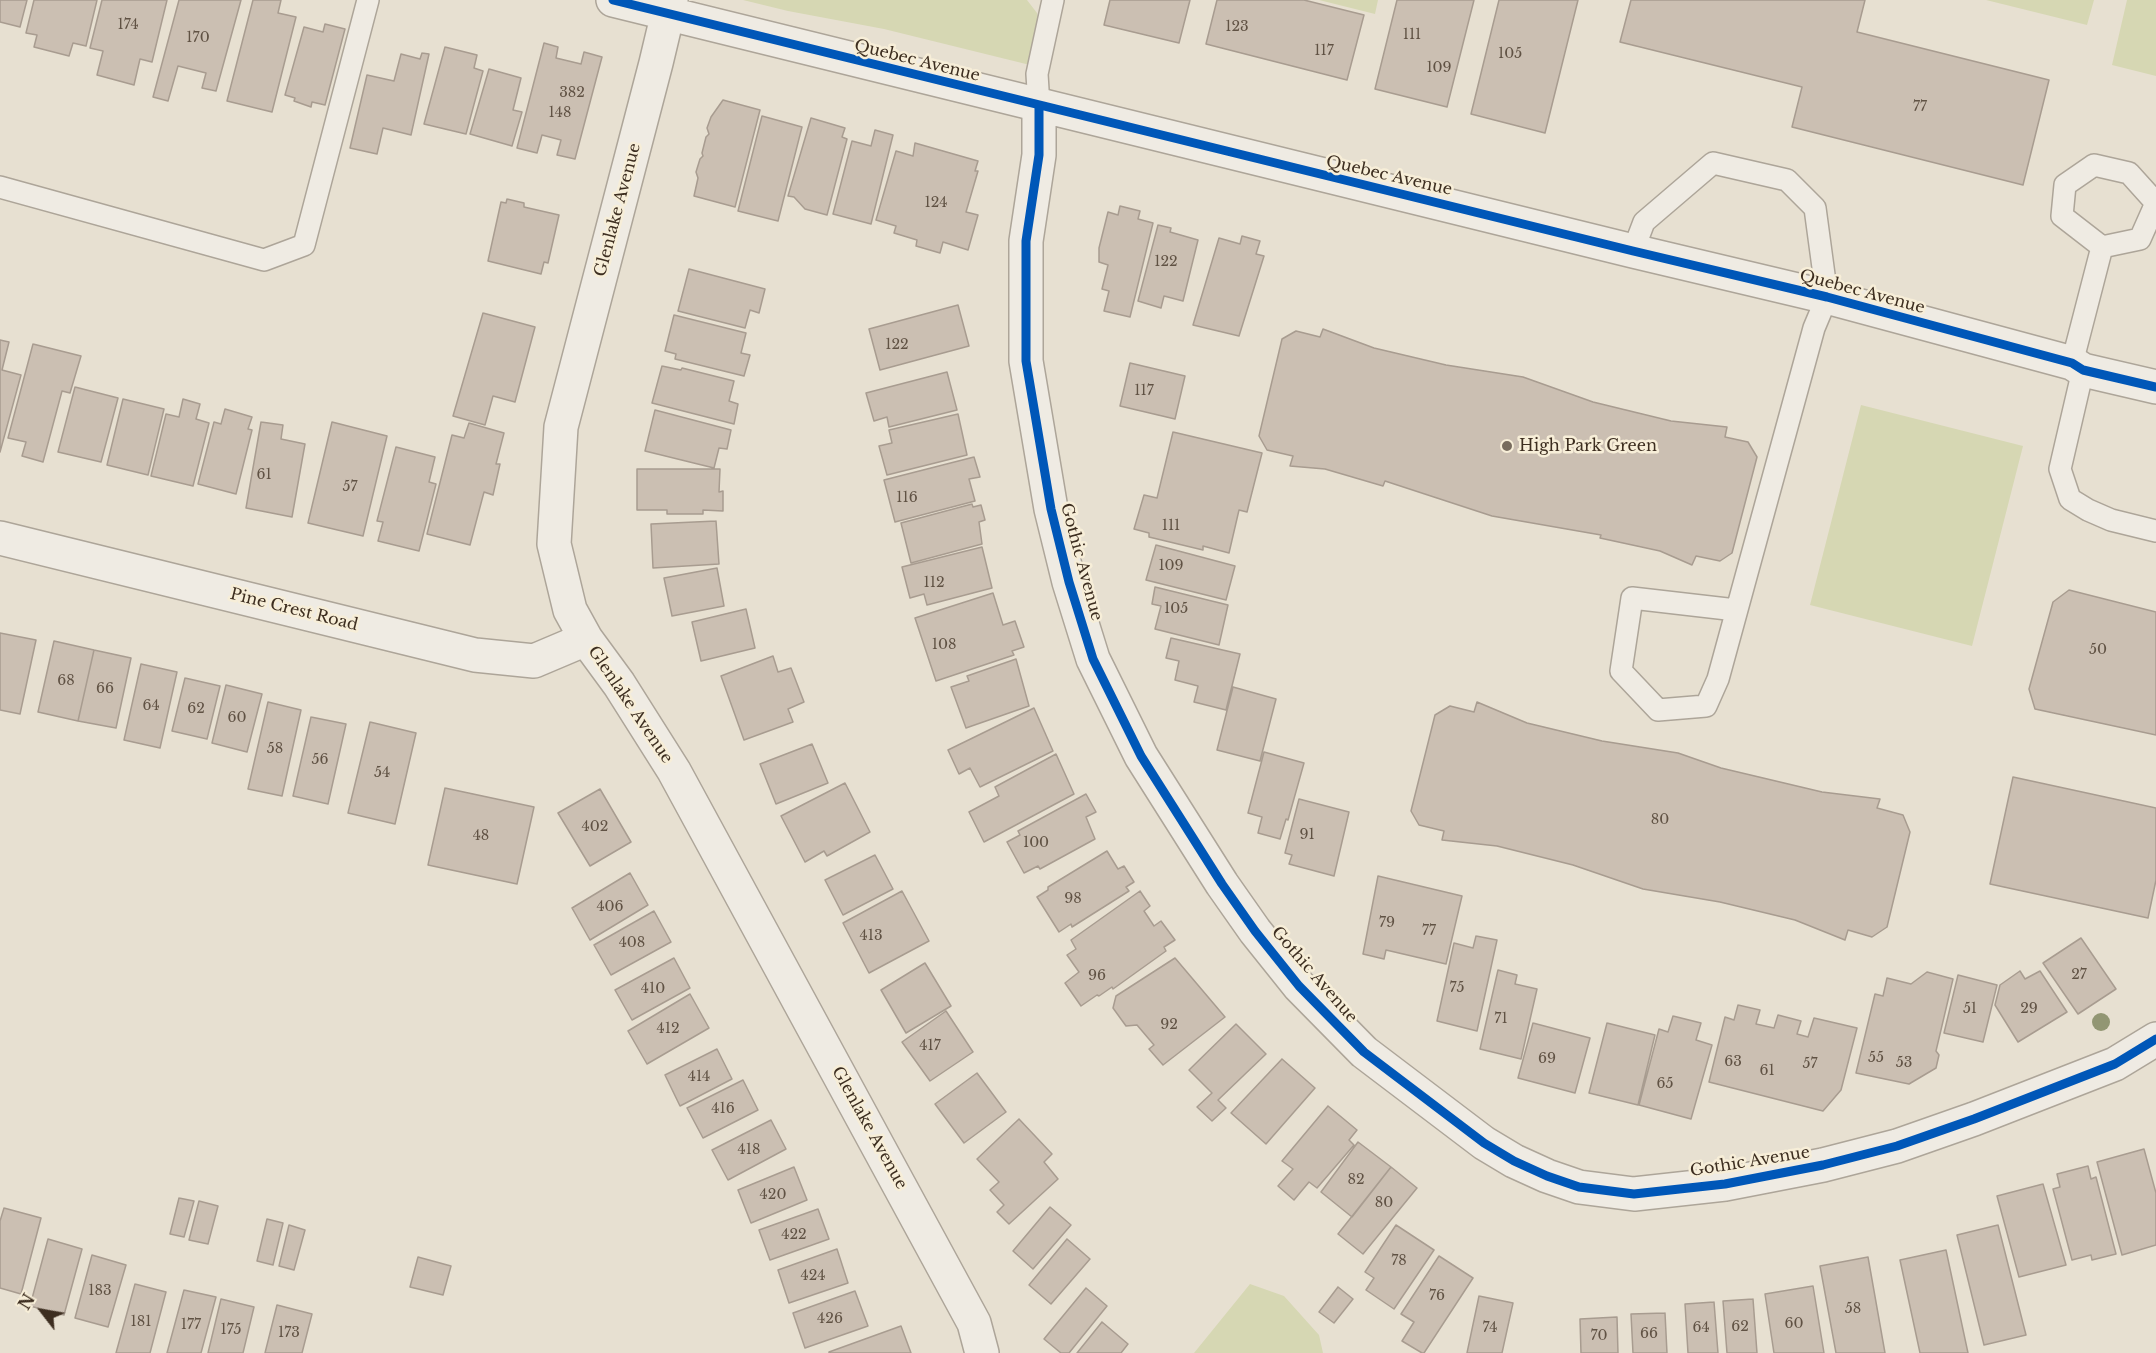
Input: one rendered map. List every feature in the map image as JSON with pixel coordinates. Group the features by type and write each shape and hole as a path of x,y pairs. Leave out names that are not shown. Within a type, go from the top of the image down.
{"street":[{"name":"Quebec Avenue","path":"614,0 669,7 1039,106 1633,252 1827,297 2156,387"},
{"name":"Glenlake Avenue","path":"669,7 561,427 554,544 570,610 585,639 619,684 674,771 974,1323 982,1353"},
{"name":"Gothic Avenue","path":"1039,106 1039,156 1026,241 1026,361 1051,508 1093,659 1141,756 1222,884 1255,931 1299,986 1364,1052 1485,1143 1514,1161 1579,1187 1634,1194 1725,1184 1823,1165 1897,1146 2115,1064 2156,1040"},
{"name":"Pine Crest Road","path":"0,538 475,655 534,661 585,639"}],"lane":[{"path":"0,187 264,260 304,245 368,0"},
{"path":"1039,106 1037,74 1053,0"},
{"path":"1633,252 1644,222 1713,163 1787,180 1815,208 1827,297 1814,328 1718,679 1706,706 1658,710 1621,671 1632,598 1736,610"},
{"path":"2094,165 2129,173 2156,203 2139,238 2102,247 2061,216 2065,185 2094,165"},
{"path":"2102,247 2077,366 2060,469 2070,499 2111,520 2156,531"}],"green space":[{"path":"743,0 1027,0 1037,13 1040,27 1030,65 884,29"},
{"path":"1319,0 1378,0 1375,14"},
{"path":"1986,0 2094,0 2087,25"},
{"path":"2127,0 2156,0 2156,76 2112,65"},
{"path":"1861,405 2023,446 1972,646 1810,605"},
{"path":"1250,1284 1284,1296 1319,1335 1323,1353 1194,1353"}],"building":[{"path":"0,0 27,0 20,27 0,22"},
{"path":"34,0 97,0 86,46 73,43 69,56 34,47 37,35 26,33"},
{"path":"102,0 167,0 152,62 140,59 134,85 97,75 103,51 90,48"},
{"path":"179,0 241,0 216,91 202,88 206,73 178,66 168,101 153,97"},
{"path":"253,0 281,0 278,13 296,17 272,112 227,101"},
{"path":"1110,0 1190,0 1179,43 1104,25"},
{"path":"1217,0 1304,0 1364,15 1347,80 1206,44"},
{"path":"1397,0 1474,0 1447,107 1375,89"},
{"path":"1499,0 1578,0 1545,133 1471,114"},
{"path":"1631,0 1865,0 1857,32 2049,80 2023,185 1792,127 1802,87 1620,42"},
{"path":"325,24 345,29 325,105 312,102 311,107 285,95 304,27 323,32"},
{"path":"544,43 558,47 556,58 581,64 584,52 602,57 575,159 557,155 561,140 542,135 537,153 517,148"},
{"path":"445,47 477,55 474,68 483,71 466,134 424,124"},
{"path":"422,53 429,54 411,135 383,128 377,154 350,148 367,75 394,81 401,54 420,59"},
{"path":"489,69 521,78 513,110 522,112 512,146 470,134"},
{"path":"723,100 760,110 735,207 694,196 698,178 696,172 703,156 706,137 709,134 707,128 711,117"},
{"path":"762,116 802,127 778,221 738,211"},
{"path":"811,118 845,128 842,137 847,139 827,215 805,209 794,197 788,196"},
{"path":"875,130 893,135 871,224 833,214 852,141 871,146"},
{"path":"915,143 978,161 975,171 978,171 966,212 978,215 968,250 943,242 940,253 916,246 917,240 894,233 896,226 876,220 896,151 913,156"},
{"path":"507,199 524,203 524,207 559,215 548,263 544,262 541,274 488,261 501,202 506,203"},
{"path":"1120,206 1140,211 1138,219 1153,223 1130,317 1104,311 1109,291 1102,289 1108,265 1099,262 1099,248 1108,212 1118,215"},
{"path":"1158,225 1171,228 1170,232 1198,240 1183,301 1164,296 1161,308 1138,301"},
{"path":"1242,236 1260,241 1256,254 1264,256 1239,336 1193,325 1219,238 1240,244"},
{"path":"689,269 765,289 759,313 750,310 745,328 678,311"},
{"path":"958,305 969,346 880,370 869,329"},
{"path":"483,313 535,327 515,402 493,396 485,425 453,416"},
{"path":"674,315 746,333 741,353 750,355 744,376 675,359 676,354 665,351"},
{"name":"High Park Green","path":"1323,329 1374,348 1446,365 1523,377 1593,402 1671,421 1727,427 1725,437 1748,442 1757,457 1732,553 1720,561 1696,556 1692,565 1660,551 1600,538 1601,535 1492,516 1385,481 1383,486 1325,469 1290,466 1293,456 1267,450 1259,436 1282,339 1296,331 1320,337"},
{"path":"0,340 9,342 2,370 21,375 0,452"},
{"path":"33,344 81,356 70,393 62,391 43,462 22,456 26,442 8,438"},
{"path":"1130,363 1185,376 1175,419 1120,406"},
{"path":"662,366 681,370 682,368 734,381 729,401 738,404 734,424 652,403"},
{"path":"947,372 957,410 889,427 887,417 874,421 866,393"},
{"path":"75,387 118,398 101,462 58,452"},
{"path":"123,399 164,409 148,475 107,465"},
{"path":"183,399 200,404 196,419 209,423 193,486 151,476 166,414 179,417"},
{"path":"225,409 252,417 248,429 252,430 236,494 198,484 214,422 221,424"},
{"path":"655,410 731,430 727,449 719,448 714,468 645,451"},
{"path":"958,414 967,455 887,475 879,446 892,443 889,430"},
{"path":"261,422 283,425 281,439 305,444 292,517 246,508"},
{"path":"332,422 387,436 363,536 308,523"},
{"path":"469,423 504,433 496,464 500,464 493,495 484,492 470,545 427,534 452,435 464,438"},
{"path":"1173,432 1262,453 1247,512 1239,510 1229,553 1203,546 1203,550 1149,537 1149,533 1134,529 1144,495 1157,498"},
{"path":"396,447 435,457 429,482 436,484 419,551 378,541 383,522 377,521"},
{"path":"974,457 980,477 969,479 975,501 895,522 884,480"},
{"path":"637,469 720,469 719,492 723,491 723,511 703,510 703,514 667,514 667,510 637,510"},
{"path":"972,504 973,507 981,505 985,520 979,522 982,544 911,563 901,523"},
{"path":"716,521 719,564 653,568 651,524"},
{"path":"1156,545 1235,566 1226,600 1146,580"},
{"path":"982,547 992,588 927,605 924,594 910,598 902,567"},
{"path":"717,568 724,606 672,616 664,578"},
{"path":"1155,587 1228,605 1219,645 1155,629 1161,606 1152,604"},
{"path":"2069,590 2156,612 2156,735 2035,709 2029,689 2053,602"},
{"path":"993,593 1003,625 1015,621 1024,647 1012,651 1014,655 936,681 915,618"},
{"path":"746,609 755,648 701,661 692,622"},
{"path":"0,633 36,640 20,714 0,710"},
{"path":"1171,638 1240,654 1226,710 1194,702 1198,686 1175,680 1179,661 1166,658"},
{"path":"54,641 94,650 78,721 38,712"},
{"path":"94,650 131,658 116,728 78,721"},
{"path":"773,656 778,672 791,668 804,702 788,709 793,722 744,740 721,676"},
{"path":"1016,659 1029,706 966,728 951,687 969,681 967,676"},
{"path":"141,664 177,672 160,748 124,740"},
{"path":"185,678 220,686 207,739 172,731"},
{"path":"226,685 262,694 247,752 212,743"},
{"path":"1233,687 1276,699 1260,761 1217,750"},
{"path":"268,702 301,710 282,796 248,789"},
{"path":"1477,702 1527,723 1602,741 1678,753 1721,768 1822,792 1880,799 1877,808 1903,815 1910,832 1887,927 1872,937 1848,930 1845,940 1795,920 1720,902 1643,889 1573,865 1497,846 1442,840 1444,831 1419,825 1411,811 1435,715 1450,706 1474,712"},
{"path":"1034,708 1053,751 980,787 970,768 959,774 948,750"},
{"path":"311,717 346,724 328,804 293,796"},
{"path":"370,722 416,733 395,824 348,813"},
{"path":"812,744 828,783 776,804 760,764"},
{"path":"1264,752 1304,763 1288,820 1286,819 1280,839 1258,833 1262,817 1248,813"},
{"path":"1056,754 1074,794 984,842 969,812 999,796 995,787"},
{"path":"2013,777 2156,808 2156,880 2148,918 1990,884"},
{"path":"845,783 870,832 827,856 824,851 805,862 781,816"},
{"path":"445,788 534,807 517,884 428,865"},
{"path":"600,789 631,842 590,866 558,813"},
{"path":"1086,794 1096,812 1086,817 1095,839 1040,869 1038,866 1024,873 1007,842 1020,835 1018,831"},
{"path":"1299,799 1349,812 1334,876 1289,864 1292,855 1285,853"},
{"path":"1107,851 1118,869 1124,866 1134,882 1126,887 1129,891 1072,927 1071,924 1059,932 1037,897 1048,890 1048,887"},
{"path":"875,855 893,889 843,915 825,880"},
{"path":"630,873 648,905 590,940 572,908"},
{"path":"1378,876 1462,896 1446,964 1386,950 1384,959 1363,954"},
{"path":"902,891 929,941 869,973 843,923"},
{"path":"1140,891 1150,906 1144,911 1154,926 1161,921 1175,940 1164,947 1166,951 1113,989 1112,987 1081,1006 1065,983 1079,972 1067,955 1076,949 1071,940"},
{"path":"654,911 671,942 611,975 594,945"},
{"path":"1476,936 1497,940 1477,1031 1437,1021 1454,943 1473,948"},
{"path":"2081,938 2116,989 2078,1014 2043,963"},
{"path":"674,958 690,988 632,1020 615,990"},
{"path":"1175,958 1225,1017 1163,1065 1149,1049 1154,1045 1137,1025 1126,1026 1113,1008 1116,996"},
{"path":"925,963 951,1006 906,1033 881,990"},
{"path":"1498,970 1517,975 1515,984 1537,989 1521,1059 1480,1049"},
{"path":"2020,971 2025,979 2040,971 2067,1012 2018,1042 1995,1005 2000,985"},
{"path":"1927,972 1953,979 1936,1051 1939,1055 1936,1068 1909,1084 1856,1073 1875,994 1883,996 1887,978 1911,984"},
{"path":"1958,975 1997,985 1983,1042 1944,1033"},
{"path":"690,994 709,1028 647,1064 628,1031"},
{"path":"1738,1005 1760,1010 1756,1024 1774,1028 1778,1015 1801,1021 1797,1034 1808,1037 1814,1018 1857,1028 1841,1090 1823,1111 1709,1082 1725,1017 1734,1020"},
{"path":"946,1011 973,1052 930,1081 902,1042"},
{"path":"1673,1016 1701,1023 1696,1040 1712,1045 1691,1119 1639,1105 1659,1029 1668,1032"},
{"path":"1533,1023 1590,1038 1575,1093 1518,1078"},
{"path":"1607,1023 1655,1035 1638,1105 1589,1093"},
{"path":"1236,1024 1266,1054 1218,1100 1226,1108 1212,1121 1197,1107 1212,1093 1189,1070"},
{"path":"717,1049 732,1079 680,1106 665,1075"},
{"path":"1282,1059 1315,1088 1266,1144 1231,1113"},
{"path":"977,1073 1006,1112 964,1143 935,1104"},
{"path":"743,1080 758,1110 703,1138 687,1108"},
{"path":"1328,1106 1357,1130 1349,1140 1354,1145 1317,1188 1309,1182 1294,1200 1278,1186 1293,1169 1282,1161"},
{"path":"1019,1119 1052,1154 1044,1162 1058,1179 1009,1224 997,1212 1004,1205 990,1190 999,1182 977,1159"},
{"path":"771,1120 786,1149 728,1180 712,1150"},
{"path":"1358,1142 1391,1167 1352,1217 1321,1192"},
{"path":"2144,1149 2156,1193 2156,1245 2122,1255 2097,1162"},
{"path":"2088,1166 2091,1179 2096,1177 2116,1254 2092,1260 2091,1255 2072,1260 2053,1189 2060,1187 2057,1174"},
{"path":"794,1167 807,1200 751,1223 738,1190"},
{"path":"1391,1167 1417,1188 1363,1254 1338,1234"},
{"path":"2043,1184 2066,1265 2019,1277 1997,1196"},
{"path":"179,1198 194,1201 184,1237 170,1234"},
{"path":"199,1201 218,1206 208,1244 189,1240"},
{"path":"1050,1207 1071,1225 1033,1269 1013,1251"},
{"path":"4,1208 41,1218 21,1294 0,1288 0,1221"},
{"path":"818,1209 829,1239 770,1260 759,1230"},
{"path":"267,1219 283,1223 273,1265 257,1261"},
{"path":"289,1225 305,1230 294,1270 279,1266"},
{"path":"1396,1225 1434,1250 1394,1309 1366,1290 1374,1278 1365,1272"},
{"path":"1998,1225 2026,1335 1984,1345 1957,1235"},
{"path":"48,1239 82,1249 64,1315 30,1306"},
{"path":"1067,1239 1090,1259 1051,1304 1029,1285"},
{"path":"837,1249 848,1283 789,1303 778,1270"},
{"path":"1946,1250 1968,1353 1920,1353 1900,1260"},
{"path":"92,1255 126,1265 108,1327 75,1318"},
{"path":"1439,1256 1473,1278 1422,1353 1402,1341 1414,1322 1401,1314"},
{"path":"418,1257 451,1266 443,1295 410,1287"},
{"path":"1868,1257 1885,1353 1836,1353 1820,1266"},
{"path":"135,1284 166,1292 150,1353 116,1353"},
{"path":"1813,1286 1824,1353 1774,1353 1765,1294"},
{"path":"1338,1287 1353,1299 1334,1323 1319,1312"},
{"path":"1086,1288 1107,1306 1069,1353 1061,1353 1044,1339"},
{"path":"184,1290 216,1297 201,1353 167,1353"},
{"path":"855,1291 868,1326 805,1348 793,1313"},
{"path":"1479,1296 1513,1303 1502,1353 1467,1353"},
{"path":"221,1299 254,1307 243,1353 208,1353"},
{"path":"1753,1299 1757,1353 1727,1353 1723,1301"},
{"path":"1714,1302 1718,1353 1688,1353 1685,1304"},
{"path":"277,1305 312,1314 302,1353 265,1353"},
{"path":"1665,1313 1667,1353 1633,1353 1631,1314"},
{"path":"1617,1317 1618,1353 1581,1353 1580,1319"},
{"path":"1102,1322 1128,1344 1121,1353 1077,1353"},
{"path":"901,1326 911,1353 829,1353 829,1352"}],"cycle path":[{"path":"613,0 1827,297 2072,363 2083,370 2156,387"},
{"path":"1039,106 1039,155 1026,241 1026,361 1051,509 1069,582 1093,659 1141,756 1222,884 1255,931 1299,986 1364,1052 1484,1143 1514,1161 1579,1187 1634,1194 1725,1184 1823,1165 1897,1146 1974,1119 2115,1064 2156,1039"}],"place":[{"name":"High Park Green","path":"1507,446"}]}
